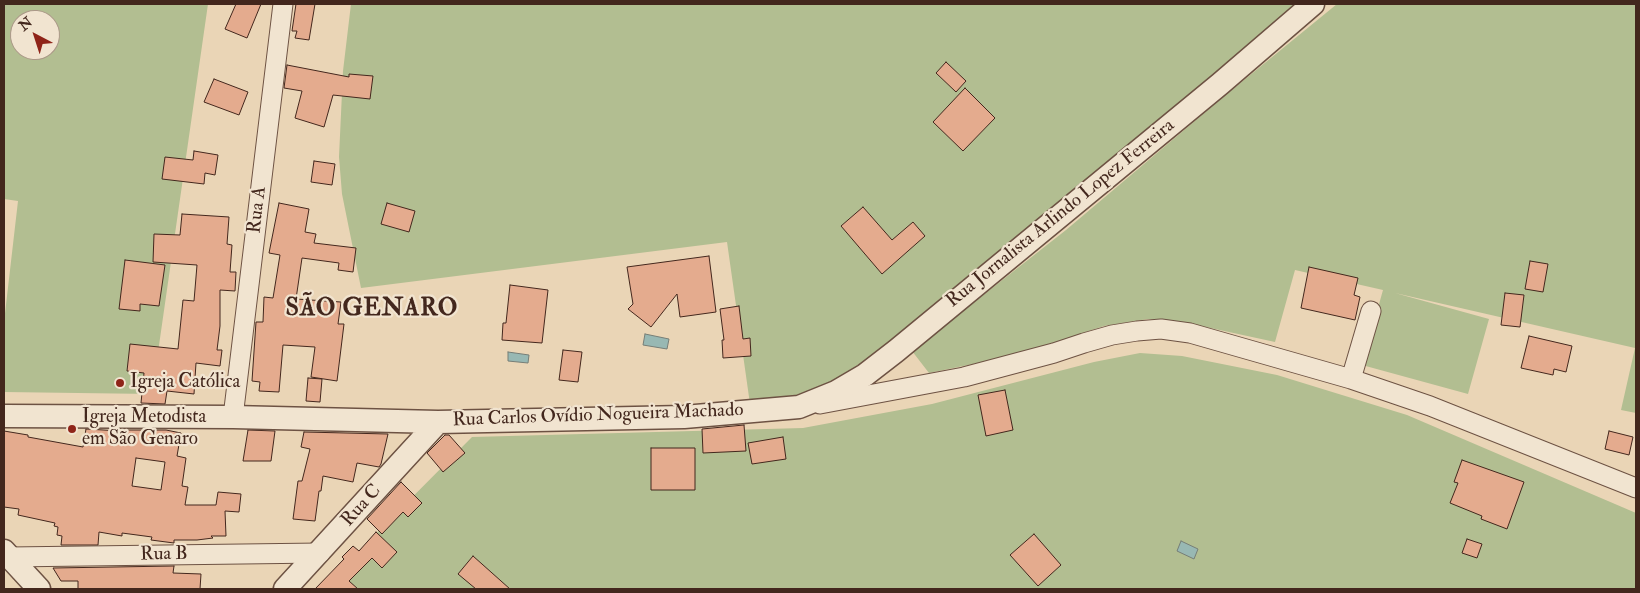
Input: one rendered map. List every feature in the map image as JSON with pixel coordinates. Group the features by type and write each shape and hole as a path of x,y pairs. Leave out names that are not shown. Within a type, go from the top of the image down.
{"street":[{"name":"Rua A","path":"233,417 283,4"},
{"name":"Rua Jornalista Arlindo Lopez Ferreira","path":"799,407 836,392 865,375 896,351 1220,84 1313,4"},
{"path":"1350,379 1371,312"},
{"name":"Rua Carlos Ovídio Nogueira Machado","path":"4,416 233,417 438,422 684,418 825,403 964,377 1054,353 1094,340 1137,331 1161,330 1190,334 1350,379 1430,406 1636,488"},
{"name":"Rua C","path":"286,589 438,422"},
{"name":"Rua B","path":"6,554 320,553"},
{"path":"6,554 39,589"}],"green space":[{"path":"4,4 208,4 152,394 4,392 4,322 18,201 4,199"},
{"path":"351,4 1297,4 1125,150 922,318 841,379 793,398 750,404 727,242 361,288 342,194 339,157 343,71"},
{"path":"1337,4 1636,4 1636,413 1621,410 1635,348 1395,293 1489,319 1468,394 1362,365 1383,290 1295,270 1275,342 1192,324 1148,319 1104,326 1044,346 929,373 912,351 1066,230"},
{"path":"1140,353 1182,356 1277,375 1407,415 1636,513 1636,589 321,589 472,437 803,428 932,404 1094,362"}],"water":[{"path":"645,334 669,339 667,349 643,345"},
{"path":"508,352 529,355 528,363 508,361"},
{"path":"1181,541 1198,549 1194,559 1177,551"}],"building":[{"path":"236,4 261,4 247,38 225,29"},
{"path":"296,4 315,4 309,40 295,38 297,31 292,31"},
{"path":"946,62 966,81 956,92 936,73"},
{"path":"287,65 349,77 349,74 373,76 370,99 333,95 324,127 295,118 302,91 284,88"},
{"path":"214,79 248,92 239,115 204,102"},
{"path":"965,88 995,118 963,151 933,122"},
{"path":"194,151 218,155 215,175 205,173 204,184 162,179 165,157 193,160"},
{"path":"314,161 335,164 332,185 311,182"},
{"path":"279,203 309,209 305,232 316,234 314,243 356,248 353,272 338,270 339,263 302,258 296,299 341,302 338,324 344,324 337,381 311,377 315,347 283,345 279,392 259,391 260,382 252,381 256,322 263,322 264,297 273,298 280,255 269,253"},
{"path":"387,203 415,211 409,232 381,224"},
{"path":"863,207 892,240 913,222 925,236 882,274 841,226"},
{"path":"182,214 229,217 227,244 232,245 230,272 236,272 235,291 220,290 220,326 217,350 222,350 220,366 196,363 194,394 167,391 165,404 141,403 144,373 127,371 130,344 178,349 183,300 194,301 197,265 153,262 154,234 180,235"},
{"path":"709,256 716,312 680,317 677,294 651,327 628,309 633,304 627,267"},
{"path":"125,260 165,265 159,306 140,304 140,311 119,309"},
{"path":"1530,261 1548,264 1543,292 1525,289"},
{"path":"1309,267 1358,278 1354,295 1360,297 1355,320 1301,308"},
{"path":"510,285 548,290 542,343 502,340 503,323 506,323"},
{"path":"1505,293 1524,295 1520,327 1501,325"},
{"path":"739,306 743,339 750,338 751,356 723,358 722,340 724,340 720,309"},
{"path":"1529,336 1572,346 1566,372 1554,369 1553,375 1521,368"},
{"path":"563,350 582,352 578,382 559,380"},
{"path":"308,378 322,379 320,402 306,401"},
{"path":"1005,390 1013,430 986,436 978,395"},
{"path":"744,425 746,451 703,453 702,429"},
{"path":"86,429 121,431 166,430 181,433 177,456 186,458 182,486 188,487 185,505 216,505 218,492 241,494 239,512 225,511 226,536 211,536 213,538 197,540 174,540 174,543 151,540 152,537 122,533 122,536 99,532 98,545 61,545 62,536 57,535 58,527 54,526 55,523 18,515 19,509 4,507 4,431 83,447","holes":["136,458 165,462 161,490 132,486"]},
{"path":"248,430 275,431 271,461 243,461"},
{"path":"1609,431 1633,437 1629,455 1605,449"},
{"path":"304,432 388,434 379,467 357,463 353,482 323,476 315,521 293,519 298,481 302,481 310,449 301,447"},
{"path":"445,435 449,435 465,453 443,472 427,453"},
{"path":"783,437 786,459 752,464 748,443"},
{"path":"651,448 695,448 695,490 651,490"},
{"path":"1462,460 1524,482 1507,529 1481,519 1482,516 1450,503 1458,483 1454,482"},
{"path":"401,482 422,503 408,517 403,512 382,534 367,519"},
{"path":"376,532 397,552 382,568 372,558 349,581 358,589 315,589 344,559 342,557 353,546 359,551"},
{"path":"1034,534 1061,565 1038,586 1010,555"},
{"path":"1467,539 1482,544 1477,558 1462,553"},
{"path":"473,556 510,589 476,589 458,574"},
{"path":"174,566 173,573 201,574 200,589 78,589 78,581 61,581 53,568"}],"place":[{"name":"Igreja Católica","path":"120,383"},
{"name":"Igreja Metodista em São Genaro","path":"72,429"}],"district":[{"name":"SÃO GENARO","path":"372,310"}]}
